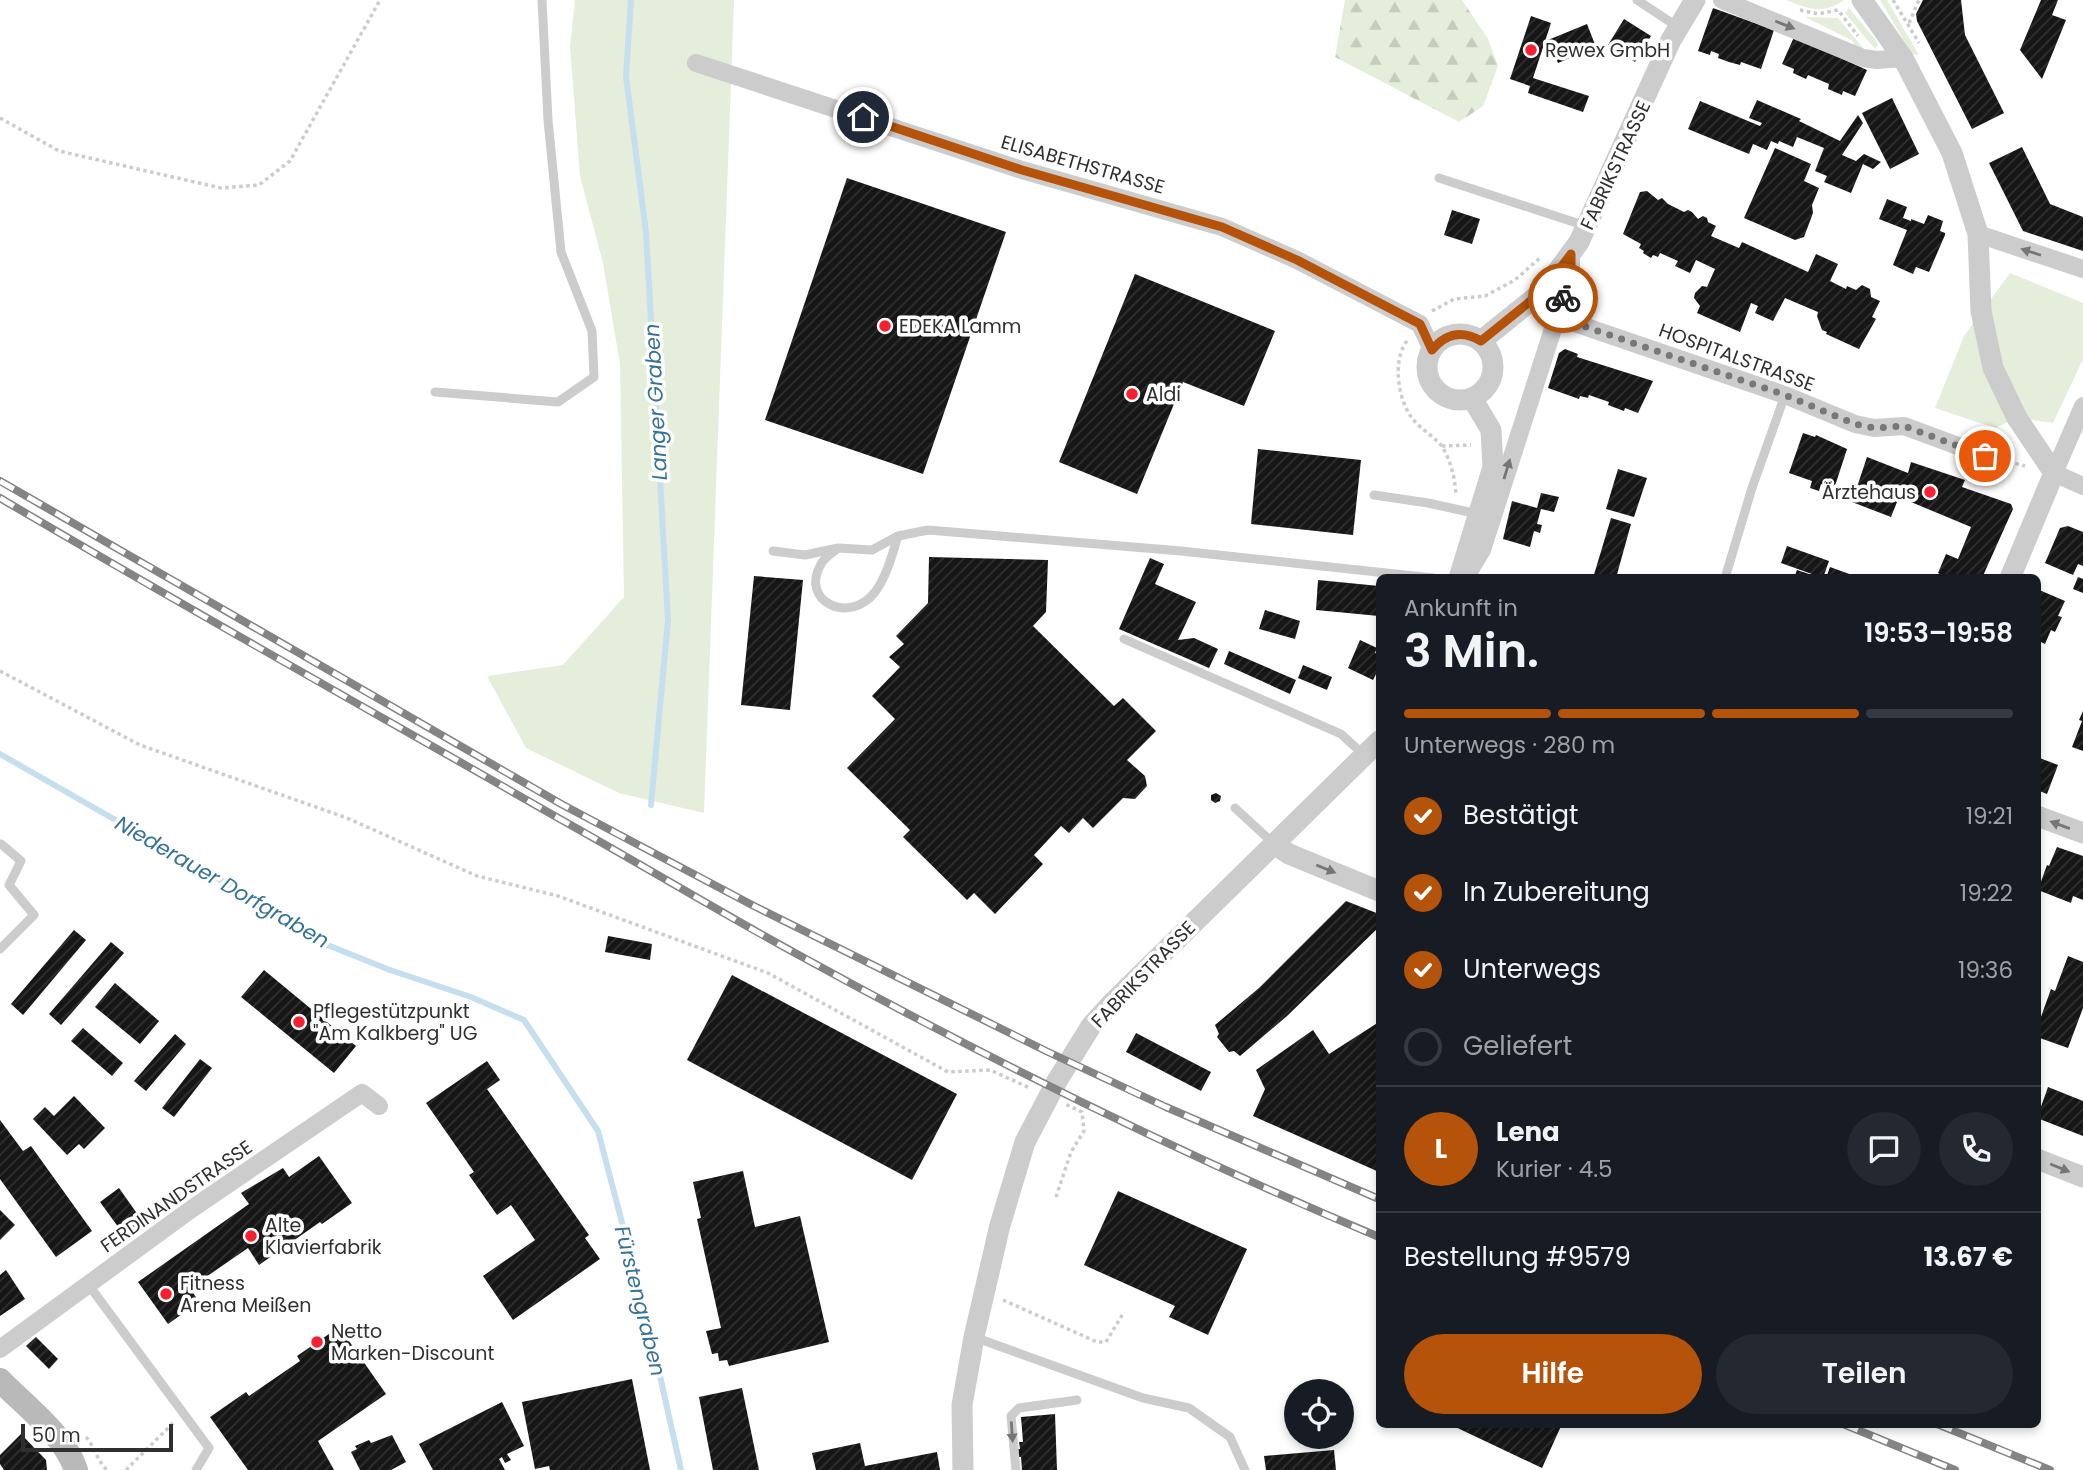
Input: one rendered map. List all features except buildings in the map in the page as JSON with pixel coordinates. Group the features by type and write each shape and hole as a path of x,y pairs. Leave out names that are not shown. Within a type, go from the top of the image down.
{"main road":[{"path":"0,1380 55,1435 69,1453 76,1470"}],"street":[{"name":"FABRIKSTRASSE","path":"1481,341 1543,291 1571,254 1587,227 1678,27 1695,0"},
{"path":"1722,0 1863,58 1903,58"},
{"path":"1862,0 1903,58 1952,153 1978,234 1981,311 1993,368 2017,418 2054,473 2083,486"},
{"name":"ELISABETHSTRASSE","path":"696,63 1022,170 1222,227 1297,260 1420,324 1432,350"},
{"path":"1978,234 2083,269"},
{"path":"1467,574 1482,550 1571,273 1571,254"},
{"name":"HOSPITALSTRASSE","path":"1557,317 1785,395 1855,424 1874,428 1904,426 1985,456"},
{"path":"1460,333 1481,341 1488,348 1493,360 1493,371 1486,388 1472,398 1461,400 1439,392 1432,384 1427,363 1432,350 1439,342 1460,333"},
{"path":"1461,574 1493,467 1491,430 1472,398"},
{"path":"2012,574 2083,406"},
{"name":"FABRIKSTRASSE","path":"963,1470 962,1405 974,1337 1000,1225 1025,1142 1057,1081 1091,1026 1372,748"},
{"path":"2041,817 2083,833"},
{"path":"1274,844 1289,854 1376,890"},
{"name":"FERDINANDSTRASSE","path":"0,1349 190,1210 362,1093 379,1106"},
{"path":"2041,1161 2083,1177"}],"lane":[{"path":"436,392 558,401 594,377 592,331 561,252 548,120 541,0"},
{"path":"1637,0 1678,27"},
{"path":"1439,178 1587,227"},
{"path":"1726,574 1752,488 1785,395"},
{"path":"1374,495 1480,514"},
{"path":"773,551 805,555 838,548 872,550 898,536 928,530 1181,551 1396,574"},
{"path":"838,548 821,562 815,579 820,598 831,607 845,609 861,605 874,594 884,576 898,536"},
{"path":"1124,639 1372,748"},
{"path":"1235,808 1274,844"},
{"path":"0,949 33,915 9,885 21,861 1,844"},
{"path":"88,1284 209,1448 195,1470"},
{"path":"974,1337 1143,1398 1189,1408 1230,1437 1245,1470"},
{"path":"1016,1470 1011,1416 1019,1408 1077,1400"}],"path":[{"path":"0,118 59,151 221,188 259,184 290,161 380,0"},
{"path":"1892,0 1920,44"},
{"path":"1909,23 1919,0"},
{"path":"1794,9 1818,15 1838,10 1877,60"},
{"path":"1985,456 2054,473"},
{"path":"0,671 140,745 347,818 477,876 558,896 768,973 948,1072 990,1070 1036,1091"},
{"path":"1056,1197 1071,1152 1084,1131 1082,1112 1059,1101"},
{"path":"985,1291 1097,1342 1107,1342 1124,1312"},
{"path":"126,1470 183,1413"}],"green space":[{"path":"575,0 734,0 704,813 619,793 526,748 487,676 563,665 624,597 620,364 603,263 580,176 570,46"},
{"path":"1345,0 1462,0 1488,39 1498,66 1483,106 1459,122 1335,57"},
{"path":"1786,0 1843,1 1829,8 1815,9"},
{"path":"1880,0 1887,0 1919,55 1912,54"},
{"path":"1849,8 1875,39 1878,44 1875,49 1845,13"},
{"path":"1805,17 1838,18 1868,54 1855,50 1853,41"},
{"path":"2010,273 2083,303 2083,359 2053,423 2017,418 1995,428 1935,408 1964,336"}],"waterway":[{"name":"Langer Graben","path":"631,0 626,76 646,232 668,620 651,805"},
{"name":"Niederauer Dorfgraben","path":"0,754 224,882 315,940 390,970 471,997 524,1020 598,1131 647,1318 681,1470"}],"railway":[{"path":"0,481 563,805 754,906 1046,1051 1166,1107 1376,1198"},
{"path":"0,498 744,925 876,997 1161,1140 1376,1236"},
{"path":"1853,1428 1955,1470"},
{"path":"1947,1428 2050,1470"}],"way so far":[{"path":"1563,298 1557,317 1785,395 1855,424 1874,428 1904,426 1985,456"}],"place":[{"name":"Rewex GmbH","path":"1531,50"},
{"name":"EDEKA Lamm","path":"885,326"},
{"name":"Aldi","path":"1132,394"},
{"name":"Ärztehaus","path":"1930,492"},
{"name":"Pflegestützpunkt \"Am Kalkberg\" UG","path":"299,1022"},
{"name":"Alte Klavierfabrik","path":"251,1236"},
{"name":"Fitness Arena Meißen","path":"166,1294"},
{"name":"Netto Marken-Discount","path":"317,1342"}],"route":[{"path":"863,117 1022,170 1222,227 1297,260 1420,324 1432,350 1439,342 1460,333 1481,341 1543,291 1571,254 1571,273 1563,298"}],"water label":[{"name":"Fürstengraben","path":"640,1301"}]}
